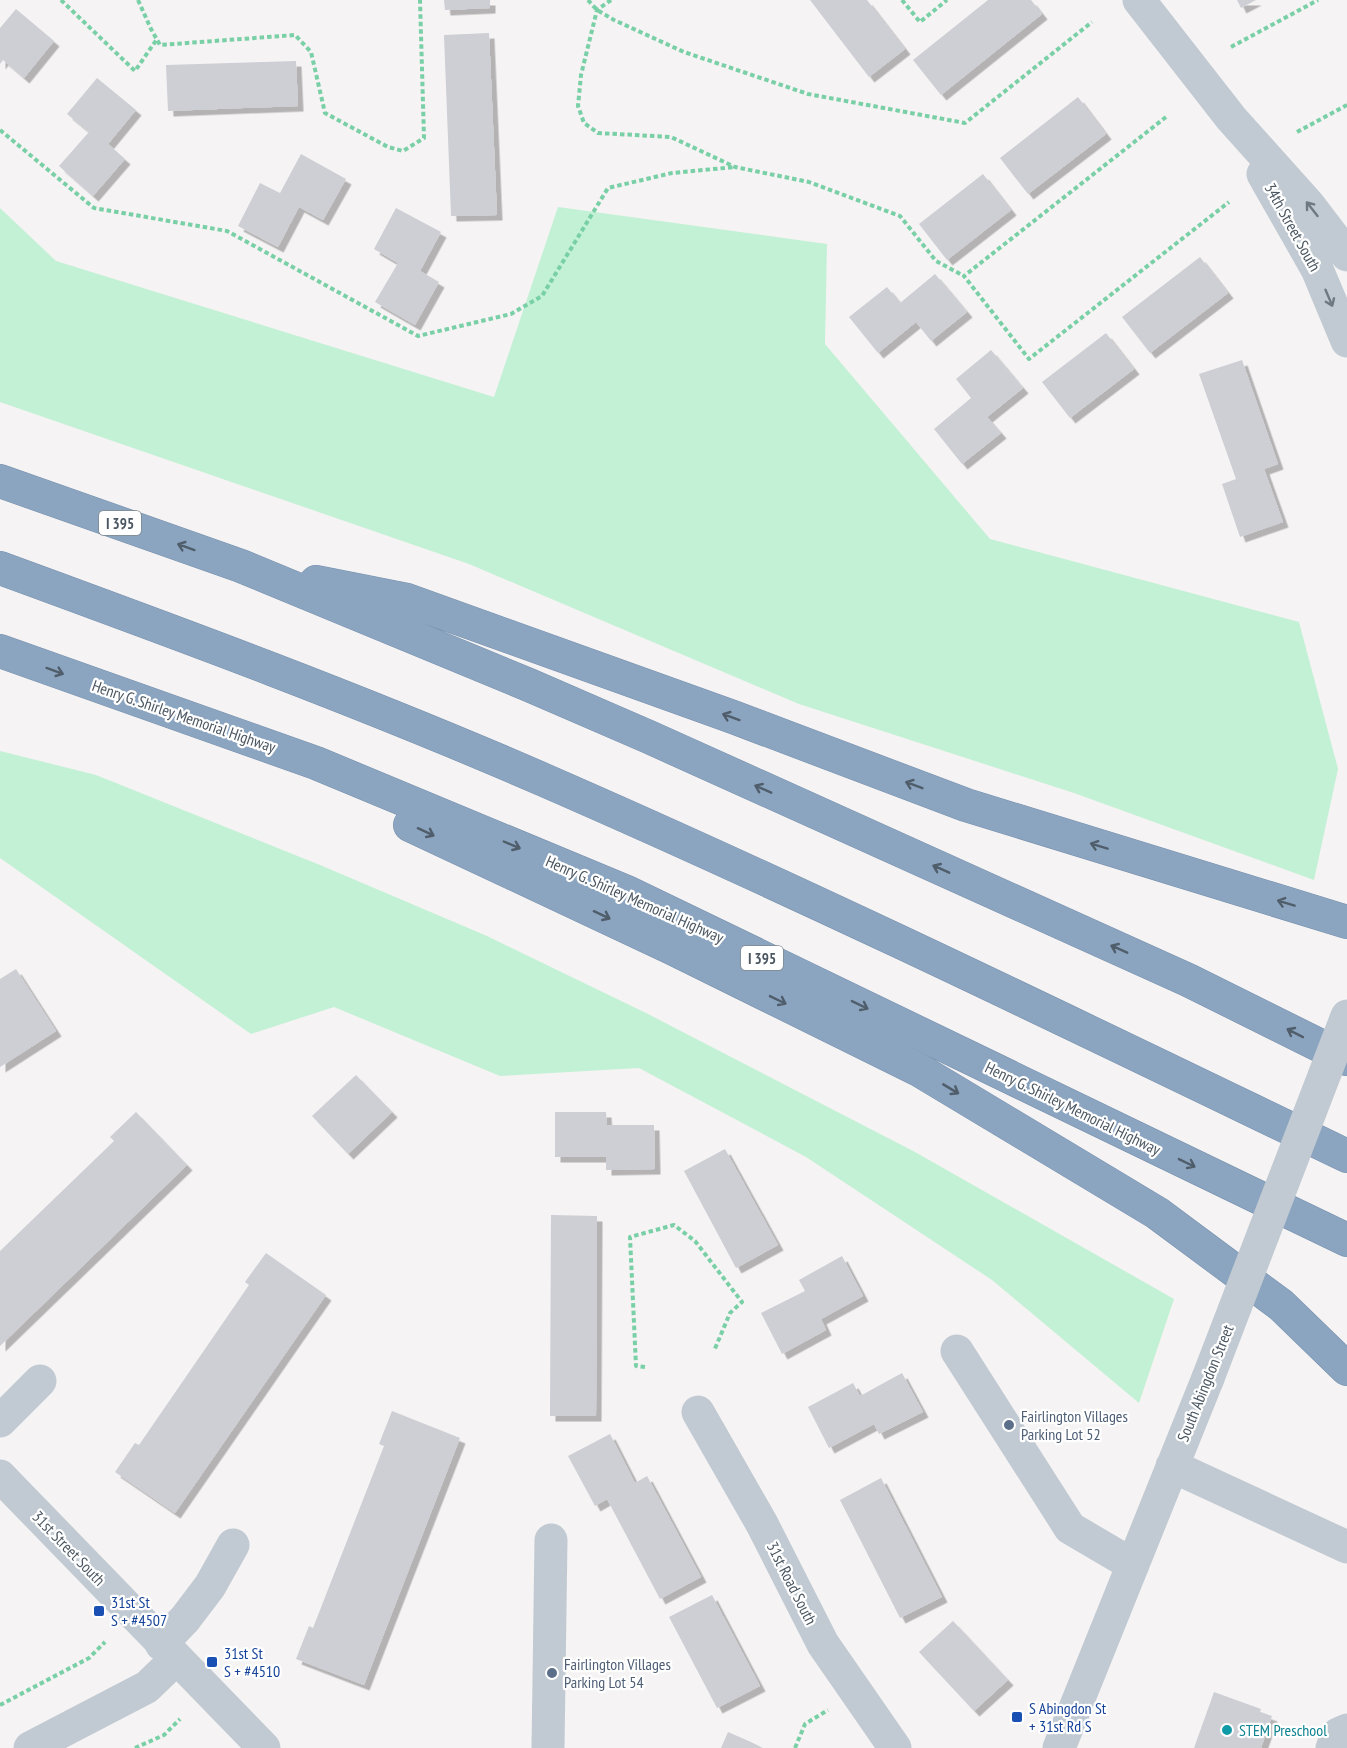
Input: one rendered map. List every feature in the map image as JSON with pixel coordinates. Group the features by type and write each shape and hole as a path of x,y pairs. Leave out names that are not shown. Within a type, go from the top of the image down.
{"highway":[{"name":"I 395","path":"0,480 241,566 529,685 1188,980 1347,1059"},
{"path":"241,566 407,600 733,717 966,805 1347,922"},
{"path":"0,568 282,672 543,779 814,902 1347,1156"},
{"name":"Henry G. Shirley Memorial Highway","path":"0,651 316,763 628,893 1347,1240"},
{"path":"164,709 672,948 919,1070 1157,1213 1281,1305 1347,1369"}],"street":[{"name":"34th Street South","path":"1139,0 1231,118 1309,205 1347,255"},
{"name":"34th Street South","path":"1231,118 1313,261 1347,341"},
{"path":"1313,261 1330,252 1347,255"},
{"name":"South Abingdon Street","path":"1059,1748 1208,1378 1347,1017"},
{"path":"957,1351 1070,1528 1132,1565"},
{"path":"0,1421 40,1382"},
{"name":"31st Road South","path":"698,1412 762,1524 823,1644 895,1748"},
{"path":"1173,1466 1347,1547"},
{"name":"31st Street South","path":"0,1476 264,1748"},
{"path":"548,1748 551,1540"},
{"path":"30,1748 147,1687 185,1619 210,1586 233,1545"},
{"path":"1332,1748 1338,1734 1347,1730"}],"path":[{"path":"61,0 135,71 157,39"},
{"path":"138,0 160,45 295,35 311,52 325,113 388,147 403,151 424,138 420,0"},
{"path":"588,0 597,10 684,52 808,94 965,123 1092,22"},
{"path":"611,0 597,10 581,75 578,106 584,123 598,133 671,137 735,167 809,182 900,216 936,261 964,276 1029,358 1229,202"},
{"path":"902,0 920,22 947,0"},
{"path":"1231,47 1318,0"},
{"path":"1297,132 1347,105"},
{"path":"964,276 1166,117"},
{"path":"0,130 94,208 227,231 418,336 511,314 542,296 608,188 672,173 735,167"},
{"path":"645,1367 636,1366 630,1237 674,1225 695,1240 742,1302 730,1313 714,1351"},
{"path":"0,1705 89,1658 105,1642"},
{"path":"795,1748 805,1724 828,1710"},
{"path":"135,1748 164,1735 180,1719"}],"green space":[{"path":"558,207 827,244 825,344 990,539 1299,622 1338,769 1314,880 1074,793 799,704 469,564 0,402 0,208 56,261 494,397"},
{"path":"0,751 96,775 320,865 487,936 646,1013 915,1152 1174,1299 1139,1403 992,1280 806,1157 639,1068 500,1076 334,1007 251,1034 0,858"}],"building":[{"path":"444,0 490,0 490,8 445,10"},
{"path":"810,0 867,0 905,49 869,77"},
{"path":"988,0 1031,0 1042,14 941,95 913,60"},
{"path":"1237,0 1256,0 1241,8"},
{"path":"16,9 54,41 24,78 3,60 0,64 0,28"},
{"path":"489,33 497,215 451,216 444,35"},
{"path":"296,61 298,106 168,111 166,65"},
{"path":"97,78 136,110 108,144 125,159 93,196 59,166 89,132 67,114"},
{"path":"1078,97 1106,134 1028,194 1000,158"},
{"path":"301,154 346,179 323,220 299,207 278,247 238,226 260,183 280,193"},
{"path":"983,174 1011,210 947,260 919,224"},
{"path":"396,208 441,232 420,271 439,282 415,325 375,302 398,263 374,249"},
{"path":"1200,257 1228,293 1150,353 1122,317"},
{"path":"935,274 967,312 931,341 916,322 878,353 849,317 887,287 900,303"},
{"path":"1106,333 1134,369 1070,418 1042,382"},
{"path":"991,350 1023,388 987,417 1001,433 962,464 934,429 971,398 956,379"},
{"path":"1242,360 1278,464 1264,469 1283,522 1240,537 1222,484 1236,479 1199,374"},
{"path":"16,969 56,1031 0,1067 0,979"},
{"path":"356,1075 392,1112 348,1154 312,1116"},
{"path":"136,1112 187,1165 0,1346 0,1251 114,1141 110,1137"},
{"path":"555,1112 606,1112 607,1125 654,1125 655,1169 606,1170 606,1157 555,1157"},
{"path":"725,1149 778,1245 736,1268 684,1171"},
{"path":"551,1215 597,1216 596,1416 550,1416"},
{"path":"266,1253 326,1295 175,1513 115,1472 135,1443 139,1445 249,1285 245,1282"},
{"path":"842,1256 863,1296 821,1319 826,1330 782,1354 761,1313 805,1291 799,1280"},
{"path":"902,1373 923,1412 879,1434 874,1424 829,1448 808,1407 853,1383 860,1396"},
{"path":"392,1411 460,1438 364,1685 296,1659 309,1626 313,1628 384,1446 379,1444"},
{"path":"610,1434 635,1483 647,1476 701,1577 660,1599 607,1499 595,1506 568,1456"},
{"path":"881,1478 942,1597 900,1618 840,1500"},
{"path":"712,1595 760,1686 717,1708 669,1617"},
{"path":"953,1621 1008,1680 974,1711 919,1652"},
{"name":"STEM Preschool","path":"1214,1692 1261,1709 1260,1712 1272,1716 1261,1748 1194,1748"},
{"path":"728,1732 751,1742 763,1748 721,1748"}],"place":[{"name":"Fairlington Villages Parking Lot 52","path":"1009,1425"},
{"name":"31st St S + #4507","path":"99,1611"},
{"name":"31st St S + #4510","path":"212,1662"},
{"name":"Fairlington Villages Parking Lot 54","path":"552,1673"},
{"name":"S Abingdon St + 31st Rd S","path":"1017,1717"},
{"name":"STEM Preschool","path":"1227,1730"}]}
